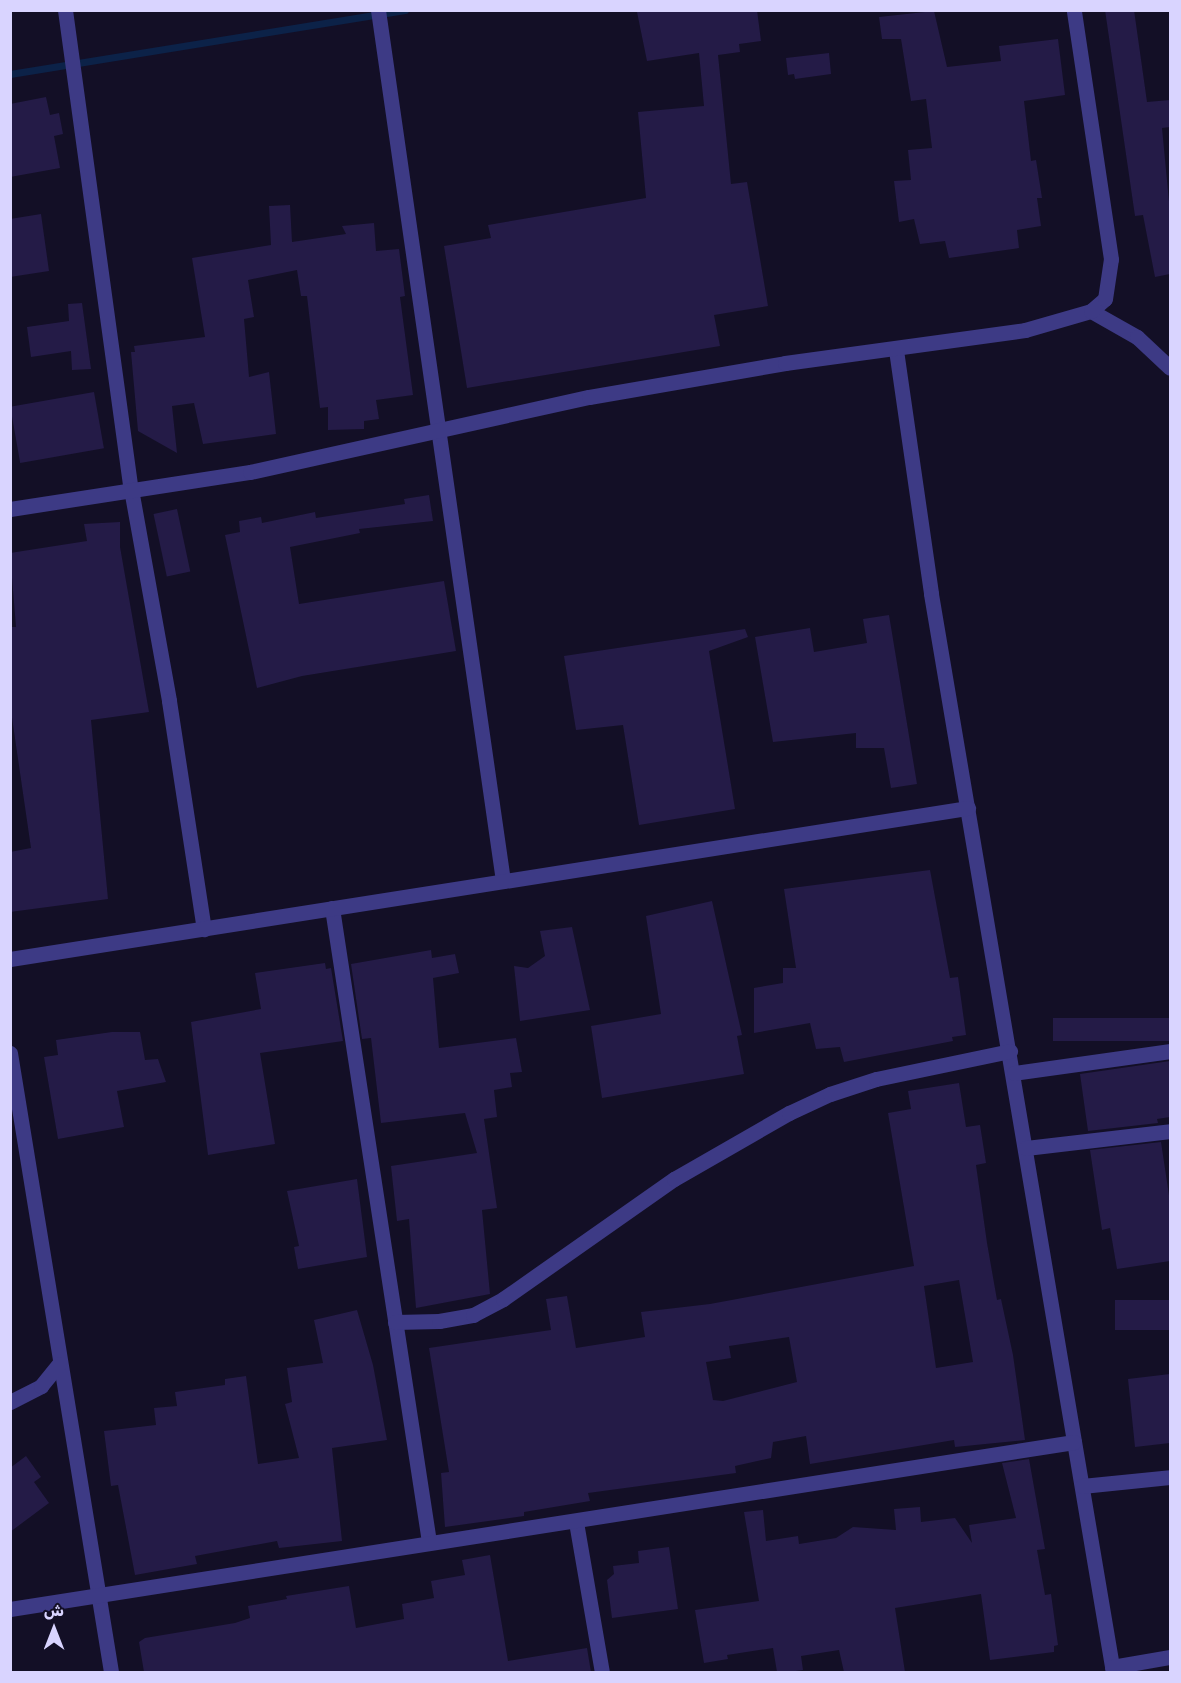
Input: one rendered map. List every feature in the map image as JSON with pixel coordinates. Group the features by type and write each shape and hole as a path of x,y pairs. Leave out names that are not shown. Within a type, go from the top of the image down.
{"street":[{"path":"64,10 131,489 169,701 204,929"},
{"path":"378,10 503,881"},
{"path":"10,509 250,472 438,428 750,369 1025,330 1091,311 1105,299 1111,259 1074,10"},
{"path":"1091,311 1137,337 1170,368"},
{"path":"896,350 931,594 1014,1073 1112,1670 1170,1657"},
{"path":"10,959 968,808"},
{"path":"332,908 429,1542"},
{"path":"395,1322 439,1321 473,1315 503,1299 674,1179 789,1113 830,1094 876,1079 1010,1051"},
{"path":"1014,1073 1170,1051"},
{"path":"10,1053 111,1672"},
{"path":"1026,1148 1170,1131"},
{"path":"10,1402 41,1386 59,1364"},
{"path":"10,1610 429,1542 576,1522 1074,1442"},
{"path":"1082,1486 1170,1477"},
{"path":"576,1522 602,1672"}],"building":[{"path":"757,10 761,41 739,44 740,52 718,55 731,184 747,182 768,306 714,315 720,346 467,388 444,246 491,238 488,225 646,198 638,112 704,106 699,53 647,61 637,12"},
{"path":"1105,10 1134,10 1147,102 1170,100 1170,127 1162,128 1170,212 1170,274 1155,277 1143,215 1135,216"},
{"path":"934,11 947,67 1001,61 999,46 1058,39 1065,95 1024,101 1031,161 1036,160 1042,198 1037,198 1041,226 1017,230 1019,248 949,258 945,241 920,244 914,219 899,222 894,181 911,180 908,150 932,148 926,99 911,101 901,39 882,39 879,17"},
{"path":"829,53 831,74 795,79 794,74 788,75 786,58"},
{"path":"46,97 50,115 59,113 63,134 54,136 60,168 10,177 10,104"},
{"path":"290,205 292,242 346,234 342,226 374,223 376,251 399,249 405,296 400,297 413,395 376,400 379,419 364,421 364,429 328,430 328,407 320,408 307,296 301,296 297,270 248,280 254,317 244,319 249,377 269,372 276,434 203,444 194,403 172,406 177,453 138,431 131,352 135,352 134,346 205,337 192,258 271,245 269,206"},
{"path":"41,214 49,271 10,277 10,219"},
{"path":"82,303 91,369 72,370 71,351 31,357 27,327 69,321 68,304"},
{"path":"94,392 104,448 20,463 10,407"},
{"path":"429,495 433,521 359,529 360,533 290,547 299,604 444,581 456,651 302,676 257,688 225,535 240,532 239,521 261,517 262,523 315,512 316,518 405,504 404,499"},
{"path":"177,509 190,572 167,577 154,514"},
{"path":"120,522 120,547 149,712 91,720 108,899 10,912 10,852 31,848 10,704 10,627 16,627 10,553 87,541 84,524"},
{"path":"889,615 917,784 891,788 884,748 856,748 856,733 773,742 755,637 810,628 814,652 867,643 863,619"},
{"path":"745,629 748,637 709,651 735,809 639,825 623,725 576,730 564,656"},
{"path":"930,870 950,978 958,977 966,1035 952,1037 953,1041 844,1062 840,1047 816,1049 810,1023 754,1033 754,988 783,983 783,968 796,968 784,889"},
{"path":"712,901 742,1035 737,1036 744,1074 602,1098 591,1026 661,1014 646,916"},
{"path":"572,927 590,1010 520,1021 514,966 528,968 545,956 540,931"},
{"path":"431,950 432,958 455,954 459,973 433,978 439,1048 516,1038 522,1072 510,1073 512,1087 494,1090 497,1117 484,1119 497,1208 482,1210 490,1294 416,1308 409,1219 397,1221 391,1166 477,1153 465,1113 381,1123 371,1038 362,1039 351,964"},
{"path":"325,963 326,969 331,968 343,1041 260,1053 275,1144 208,1155 191,1022 261,1009 255,973"},
{"path":"1053,1018 1170,1018 1170,1041 1053,1041"},
{"path":"112,1032 140,1032 145,1060 158,1059 166,1082 117,1091 124,1127 58,1139 44,1057 58,1055 56,1040"},
{"path":"1170,1061 1170,1117 1157,1119 1158,1123 1088,1131 1080,1074"},
{"path":"959,1083 966,1127 980,1125 986,1163 976,1165 987,1243 997,1300 1001,1299 1013,1355 1025,1440 955,1447 954,1440 810,1464 806,1436 773,1442 771,1458 735,1466 736,1473 588,1493 590,1501 524,1512 524,1516 445,1527 441,1473 449,1472 429,1348 551,1330 546,1299 567,1296 576,1348 645,1337 641,1312 710,1304 914,1266 888,1113 911,1109 908,1091","holes":["959,1280 973,1362 936,1368 924,1286","789,1337 797,1382 723,1401 713,1400 706,1362 731,1358 729,1346"]},
{"path":"1161,1142 1170,1202 1170,1261 1117,1269 1110,1228 1102,1230 1090,1150"},
{"path":"357,1179 367,1257 298,1269 294,1247 299,1246 287,1191"},
{"path":"1115,1300 1170,1300 1170,1330 1115,1330"},
{"path":"357,1310 373,1365 387,1440 332,1448 342,1541 279,1548 277,1541 195,1556 197,1564 135,1575 118,1485 111,1486 104,1431 156,1425 154,1408 177,1406 175,1392 225,1385 225,1379 246,1376 258,1464 299,1458 285,1404 292,1402 287,1368 323,1363 314,1320"},
{"path":"1170,1374 1170,1443 1135,1447 1128,1379"},
{"path":"26,1456 41,1477 34,1482 49,1503 10,1532 10,1468"},
{"path":"1029,1459 1045,1549 1037,1550 1045,1595 1051,1594 1058,1645 1054,1646 1054,1652 990,1660 981,1594 895,1608 905,1672 844,1672 839,1650 801,1656 803,1670 788,1672 777,1672 773,1648 727,1655 728,1659 704,1663 695,1610 759,1601 744,1512 763,1510 766,1541 798,1536 799,1544 836,1538 853,1527 896,1530 894,1509 920,1507 921,1522 955,1518 972,1543 969,1525 1016,1518 1002,1463"},
{"path":"669,1547 678,1609 612,1618 607,1580 614,1574 613,1566 639,1563 638,1551"},
{"path":"490,1555 508,1661 587,1648 591,1672 144,1672 139,1642 145,1638 235,1623 250,1618 248,1606 287,1599 286,1596 349,1586 356,1628 404,1619 402,1604 434,1598 431,1581 465,1575 462,1560"}],"waterway":[{"path":"10,74 405,10"}]}
